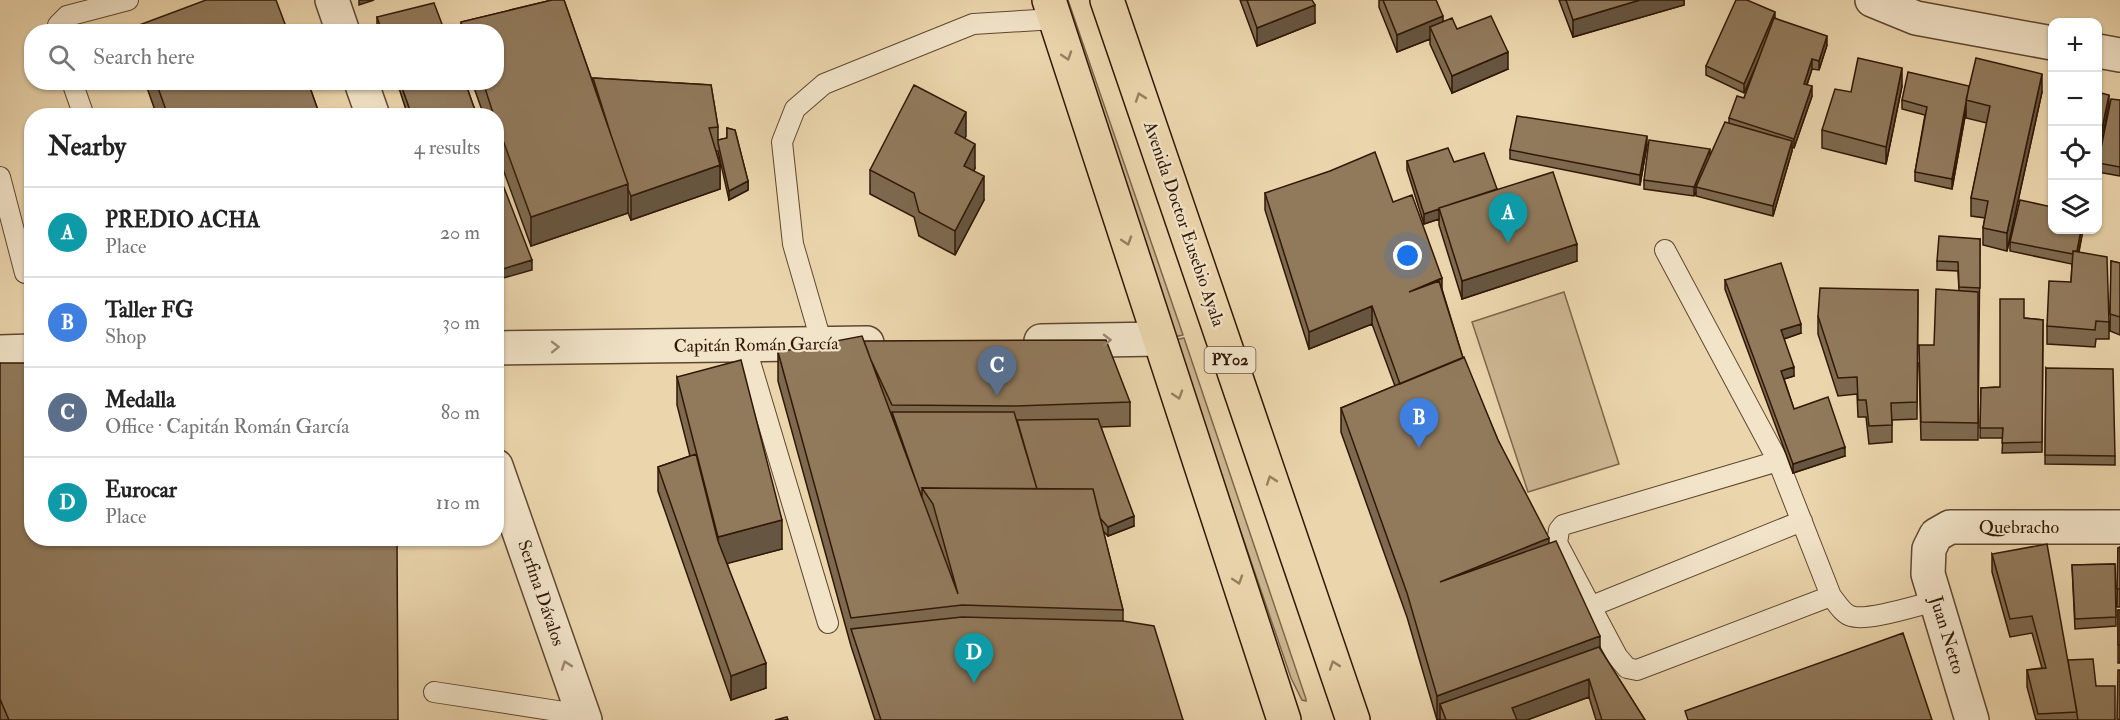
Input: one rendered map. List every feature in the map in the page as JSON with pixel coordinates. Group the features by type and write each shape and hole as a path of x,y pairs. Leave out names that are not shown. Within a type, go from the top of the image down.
{"highway":[{"name":"Avenida Doctor Eusebio Ayala","path":"1107,0 1353,720"},
{"path":"1052,9 1284,720"}],"street":[{"path":"332,0 340,24"},
{"path":"1872,0 1916,18 2048,42"},
{"path":"2102,52 2120,55"},
{"path":"364,90 370,108"},
{"path":"1008,341 1159,339"},
{"name":"Capitán Román García","path":"504,348 892,343"},
{"path":"0,352 24,351"},
{"name":"Serfina Dávalos","path":"504,489 584,718"},
{"name":"Quebracho","path":"1929,549 1936,535 1950,527 2120,527"},
{"name":"Juan Netto","path":"1929,549 1928,574 1972,720"}],"lane":[{"path":"60,24 67,16 128,0"},
{"path":"822,344 793,244 782,142 795,110 824,84 974,24 1052,9"},
{"path":"75,90 81,108"},
{"path":"0,177 24,269"},
{"path":"1665,250 1778,461 1831,596 1851,617 1880,615 1936,601"},
{"path":"745,345 828,623"},
{"path":"1778,461 1563,525 1559,530 1557,543 1617,656 1627,668 1637,670 1831,596"},
{"path":"1592,606 1802,521"},
{"path":"435,692 584,718"}],"shaded area":[{"path":"1059,0 1068,0 1183,335 1174,337"},
{"path":"1564,292 1619,464 1528,492 1472,322"},
{"path":"1184,338 1306,701 1302,700 1291,678 1175,340"}],"building":[{"path":"206,0 276,0 285,24 142,24"},
{"path":"552,0 564,0 628,184 531,217 504,143 504,108 491,108 486,90 504,90 504,24 462,24 461,22"},
{"path":"1247,0 1312,0 1315,5 1257,28"},
{"path":"1383,0 1436,0 1443,16 1397,35"},
{"path":"1566,0 1640,0 1573,20"},
{"path":"1736,0 1747,0 1775,12 1744,84 1706,66"},
{"path":"434,3 442,24 379,24 377,17"},
{"path":"1491,16 1508,52 1452,76 1430,27 1452,18 1457,29"},
{"path":"1774,18 1827,36 1819,61 1812,59 1804,84 1812,86 1794,139 1729,118 1737,96 1744,98"},
{"path":"1858,58 1902,68 1886,147 1822,130 1835,89 1851,92"},
{"path":"1976,58 2042,74 2007,233 1983,228 1988,201 1971,198 1990,106 1966,100"},
{"path":"1908,72 1969,86 1952,179 1915,172 1927,107 1902,100"},
{"path":"593,78 711,85 718,127 709,128 720,165 631,196"},
{"path":"914,85 966,112 955,133 975,144 964,166 984,176 955,231 919,212 914,193 870,170"},
{"path":"159,90 311,90 317,108 165,108"},
{"path":"403,90 468,90 474,108 409,108"},
{"path":"2102,93 2109,95 2102,129"},
{"path":"2111,99 2120,100 2120,167 2102,164 2102,143"},
{"path":"1517,116 1647,136 1640,175 1510,150"},
{"path":"1725,122 1792,141 1773,206 1696,187"},
{"path":"727,128 735,130 748,181 729,191 718,143 718,140 727,138"},
{"path":"1649,140 1710,149 1694,187 1644,180"},
{"path":"1448,148 1454,162 1484,153 1497,189 1424,214 1407,161"},
{"path":"1375,152 1393,202 1412,195 1442,278 1409,292 1439,281 1463,358 1400,384 1372,306 1309,332 1265,193 1330,171"},
{"path":"1553,172 1577,244 1462,281 1439,208"},
{"path":"504,188 532,260 504,269"},
{"path":"2020,200 2048,206 2048,234 2080,234 2077,251 2073,251 2073,254 2010,242"},
{"path":"1939,236 1980,239 1980,288 1959,287 1958,262 1937,261"},
{"path":"2073,251 2107,257 2109,322 2096,321 2095,330 2047,326 2049,281 2071,282"},
{"path":"2111,261 2120,263 2120,317 2110,314"},
{"path":"1781,263 1801,324 1781,330 1794,367 1781,371 1794,409 1828,397 1845,447 1793,464 1725,280"},
{"path":"1820,288 1918,290 1917,402 1891,403 1892,425 1869,426 1866,400 1858,400 1857,377 1838,378 1818,316"},
{"path":"1936,289 1978,292 1978,423 1921,422 1919,345 1934,345"},
{"path":"2000,299 2024,299 2024,318 2043,320 2042,442 2002,443 2003,428 1980,428 1981,388 2000,387"},
{"path":"862,336 958,594 933,504 922,488 1093,489 1123,610 962,605 851,618 778,352"},
{"path":"1106,340 1130,402 1014,406 892,405 864,341"},
{"path":"1464,357 1498,440 1549,538 1440,582 1556,541 1600,636 1437,696 1407,593 1341,408"},
{"path":"741,360 782,520 718,537 677,377"},
{"path":"0,363 24,363 24,546 397,546 398,720 9,720 0,699"},
{"path":"2046,368 2113,369 2115,456 2045,455"},
{"path":"892,412 1014,412 1037,489 922,488 922,498"},
{"path":"1098,419 1134,516 1108,527 1100,518 1093,489 1037,489 1017,420"},
{"path":"696,454 718,541 766,663 731,676 658,467"},
{"path":"2047,544 2077,712 2038,714 2027,670 2046,668 2032,616 2010,619 1992,554"},
{"path":"2120,547 2120,589 2117,589 2118,548"},
{"path":"2115,564 2116,617 2075,619 2072,565"},
{"path":"2118,610 2120,610 2120,645 2118,645"},
{"path":"962,617 1123,621 1154,626 1183,720 881,720 851,629"},
{"path":"1903,633 1932,720 1688,720 1685,711"},
{"path":"1599,647 1645,720 1602,720 1589,679 1512,708 1517,720 1446,720 1440,704"},
{"path":"2093,659 2096,686 2115,686 2115,720 2078,720 2068,660"},
{"path":"2118,670 2120,670 2120,720 2117,719"}],"place":[{"name":"PREDIO ACHA","path":"1508,243"},
{"name":"Medalla","path":"997,396"},
{"name":"Taller FG","path":"1419,448"},
{"name":"Eurocar","path":"974,683"}]}
